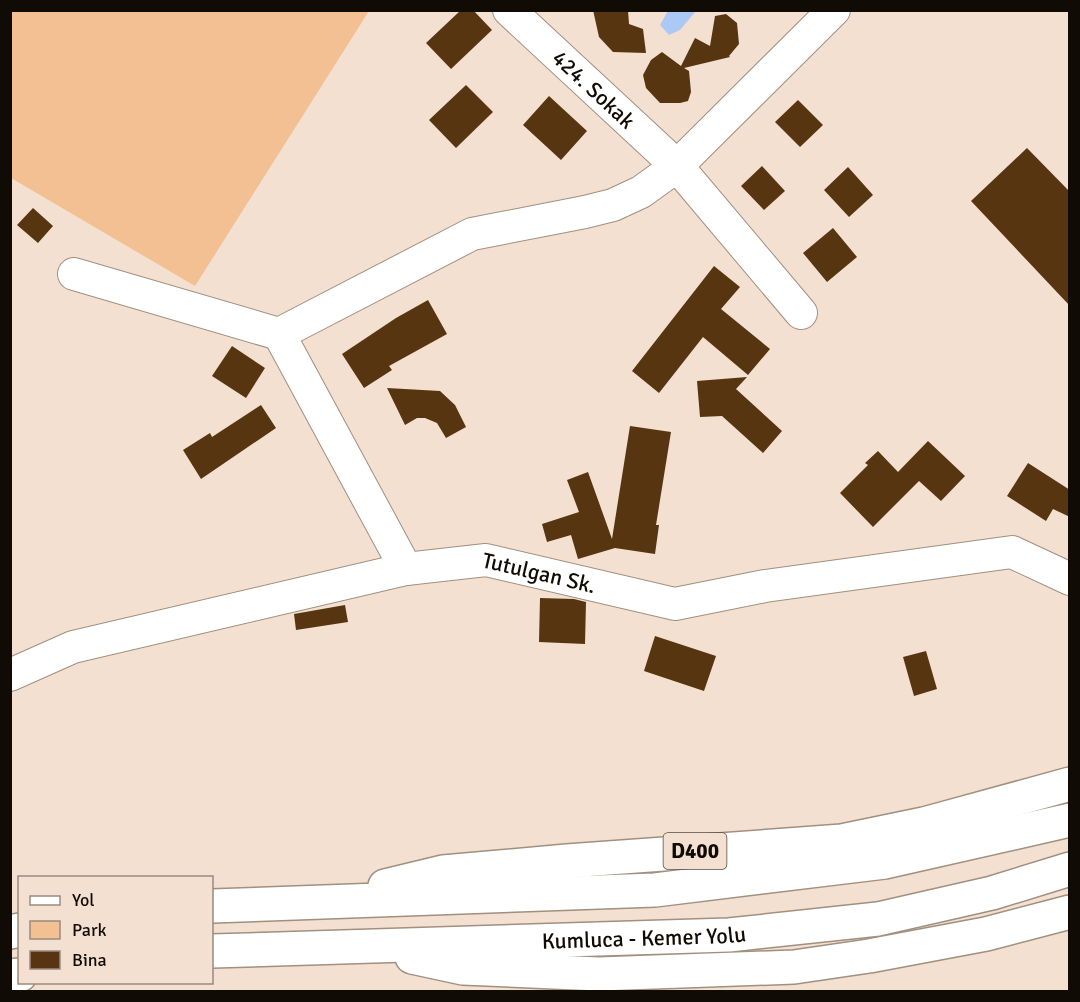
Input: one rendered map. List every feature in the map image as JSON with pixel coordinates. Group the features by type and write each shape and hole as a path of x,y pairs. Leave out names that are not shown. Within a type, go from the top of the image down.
{"highway":[{"name":"Kumluca - Kemer Yolu","path":"319,903 443,872 842,841 924,824 1070,784"},
{"name":"Kumluca - Kemer Yolu","path":"213,906 655,890 885,862 1070,820"},
{"name":"Kumluca - Kemer Yolu","path":"213,951 729,935 878,920 992,893 1070,869"},
{"path":"361,946 463,968 599,974 794,967 869,956 986,933 1070,912"}],"street":[{"name":"424. Sokak","path":"509,10 677,166 801,313"},
{"path":"74,274 279,334 472,234 613,205 641,192 677,166 834,10"},
{"path":"279,334 406,569"},
{"name":"Tutulgan Sk.","path":"10,675 73,647 406,569 486,560 675,604 765,586 1012,552 1070,579"}],"green space":[{"path":"11,10 369,11 195,286 11,178"}],"water":[{"path":"668,11 696,11 680,30 669,35 660,25"}],"building":[{"path":"461,10 473,10 492,30 451,69 426,43"},
{"path":"593,10 628,10 629,24 643,29 646,53 613,52 599,37"},
{"path":"726,14 737,23 739,44 730,57 684,68 689,71 691,92 688,101 660,103 646,88 643,75 651,60 662,52 681,66 695,38 710,46 715,16"},
{"path":"466,85 493,112 456,148 429,120"},
{"path":"549,96 587,131 561,160 523,125"},
{"path":"798,100 823,125 800,147 775,122"},
{"path":"1027,148 1070,192 1070,306 971,201"},
{"path":"762,166 785,191 764,210 741,186"},
{"path":"848,167 873,195 849,217 824,190"},
{"path":"33,208 53,226 38,243 17,225"},
{"path":"833,228 857,257 827,282 803,253"},
{"path":"714,266 740,287 721,309 770,349 748,375 703,337 659,393 632,371"},
{"path":"428,300 447,334 389,366 392,370 364,388 342,354"},
{"path":"232,346 265,368 246,398 212,376"},
{"path":"747,377 736,389 782,431 763,453 722,416 700,417 697,381"},
{"path":"387,388 440,391 455,405 466,427 446,438 437,423 425,418 417,418 405,425"},
{"path":"261,405 276,428 201,479 183,450 210,433 212,437"},
{"path":"630,426 671,432 656,525 659,525 655,554 615,548 578,559 571,535 547,542 542,524 579,512 567,480 588,472 612,539"},
{"path":"928,441 965,476 941,501 919,481 873,527 840,493 868,465 865,463 878,451 898,472"},
{"path":"1028,463 1070,490 1070,517 1053,509 1046,521 1007,496"},
{"path":"540,598 574,599 586,602 585,644 539,642"},
{"path":"345,605 348,622 296,630 294,614"},
{"path":"655,636 716,656 704,691 644,671"},
{"path":"926,651 937,689 914,696 903,657"}]}
